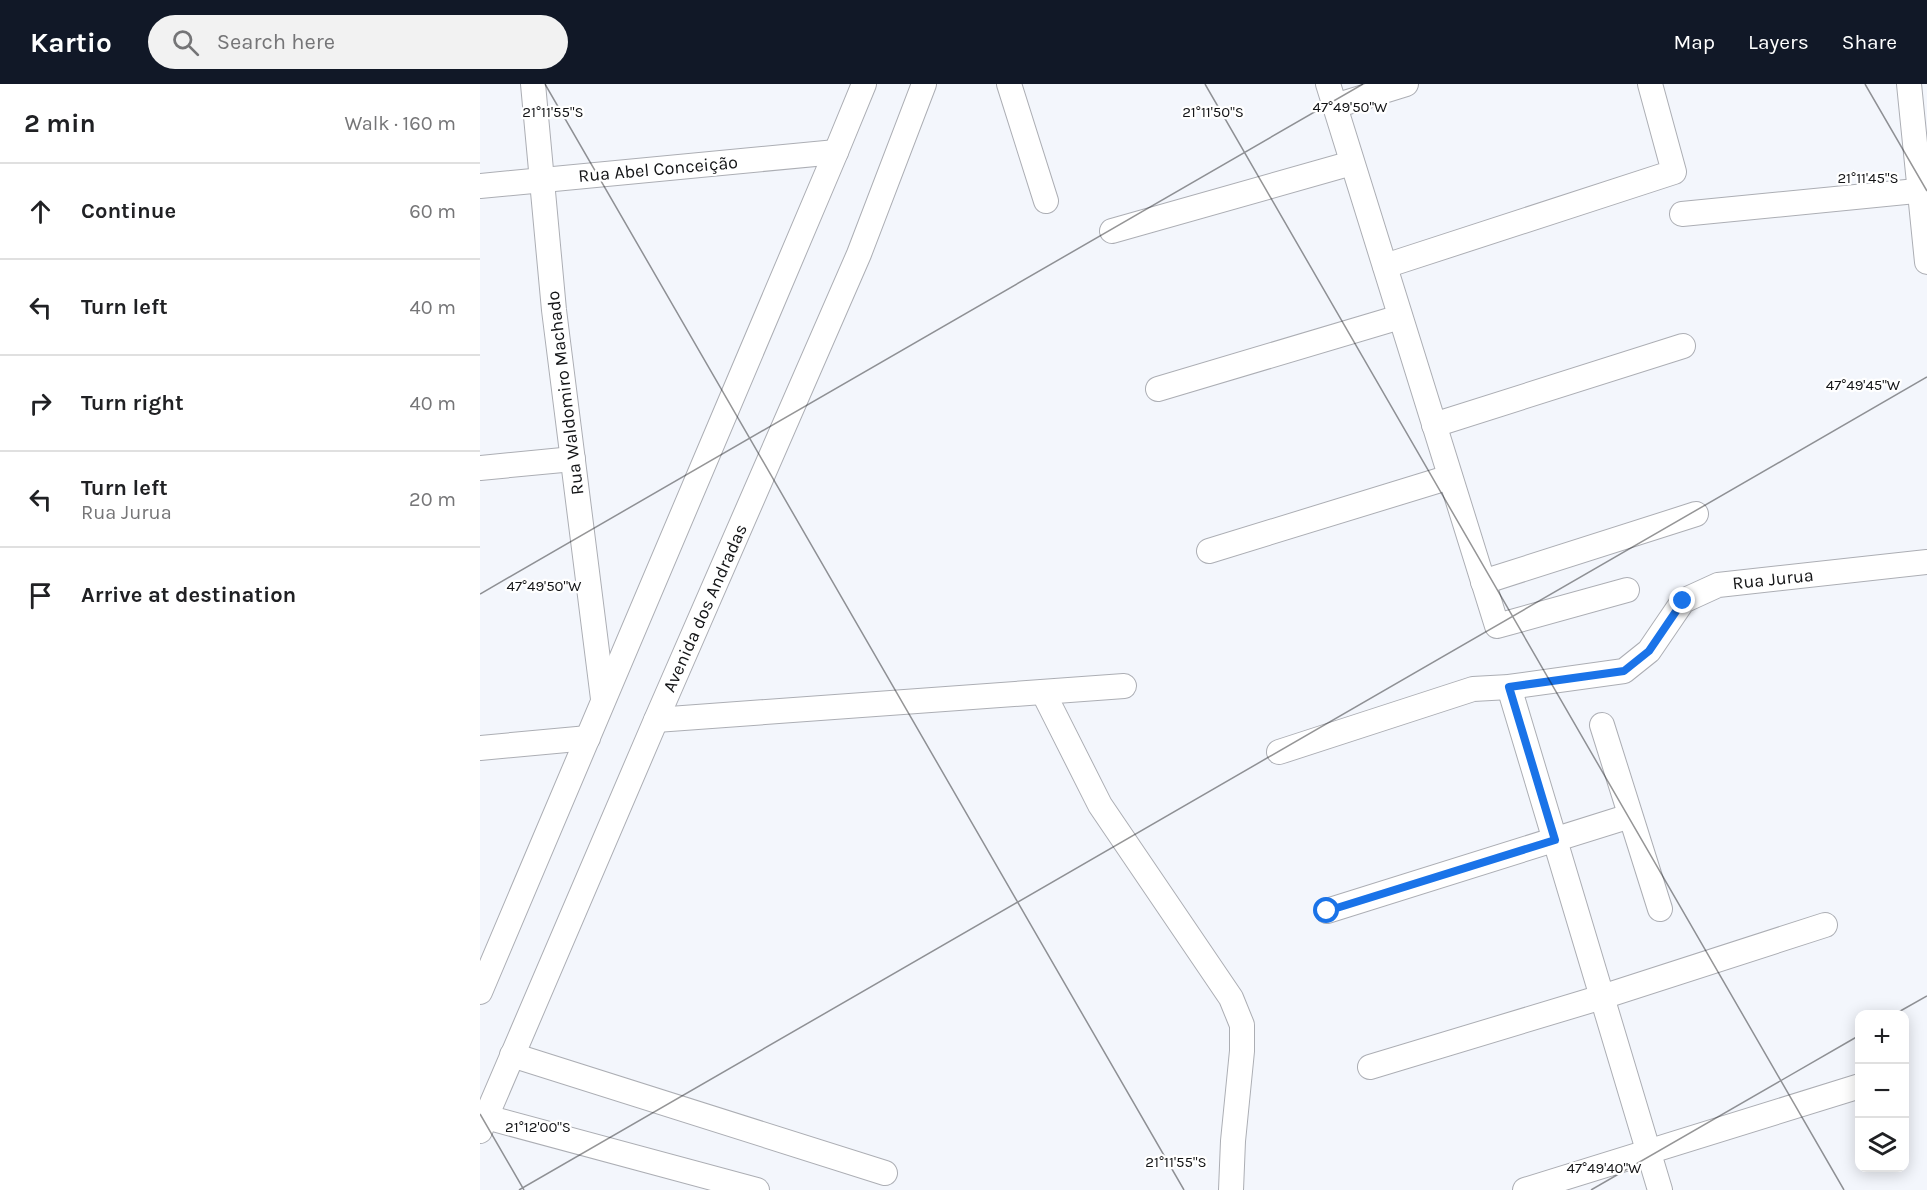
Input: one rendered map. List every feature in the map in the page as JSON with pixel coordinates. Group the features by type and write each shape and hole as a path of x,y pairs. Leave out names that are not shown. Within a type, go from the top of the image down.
{"street":[{"name":"Rua Waldomiro Machado","path":"533,84 555,310 603,702"},
{"path":"480,992 864,84"},
{"name":"Avenida dos Andradas","path":"483,1124 859,254 924,84"},
{"path":"1009,84 1046,201"},
{"path":"1406,84 1331,95 1497,626 1627,590"},
{"path":"1384,266 1674,172 1650,84"},
{"path":"1909,84 1924,191 1927,262"},
{"name":"Rua Abel Conceição","path":"480,186 836,152"},
{"path":"1112,231 1352,163"},
{"path":"1682,214 1924,191"},
{"path":"1158,389 1400,317"},
{"path":"1434,425 1683,346"},
{"path":"480,468 573,459"},
{"path":"1209,551 1450,477"},
{"path":"1483,582 1696,514"},
{"name":"Rua Jurua","path":"1279,752 1473,689 1509,687 1624,671 1649,651 1683,601 1718,585 1927,562"},
{"path":"656,720 1124,687"},
{"path":"1509,687 1660,1190"},
{"path":"1042,692 1100,805 1231,998 1242,1025 1231,1190"},
{"path":"1602,725 1660,909"},
{"path":"480,748 588,738"},
{"path":"1327,911 1630,816"},
{"path":"1370,1067 1602,997 1825,925"},
{"path":"512,1055 885,1173"},
{"path":"1525,1190 1855,1088"},
{"path":"483,1124 758,1190"}],"route":[{"path":"1327,911 1555,840 1509,687 1624,671 1649,651 1683,601"}]}
